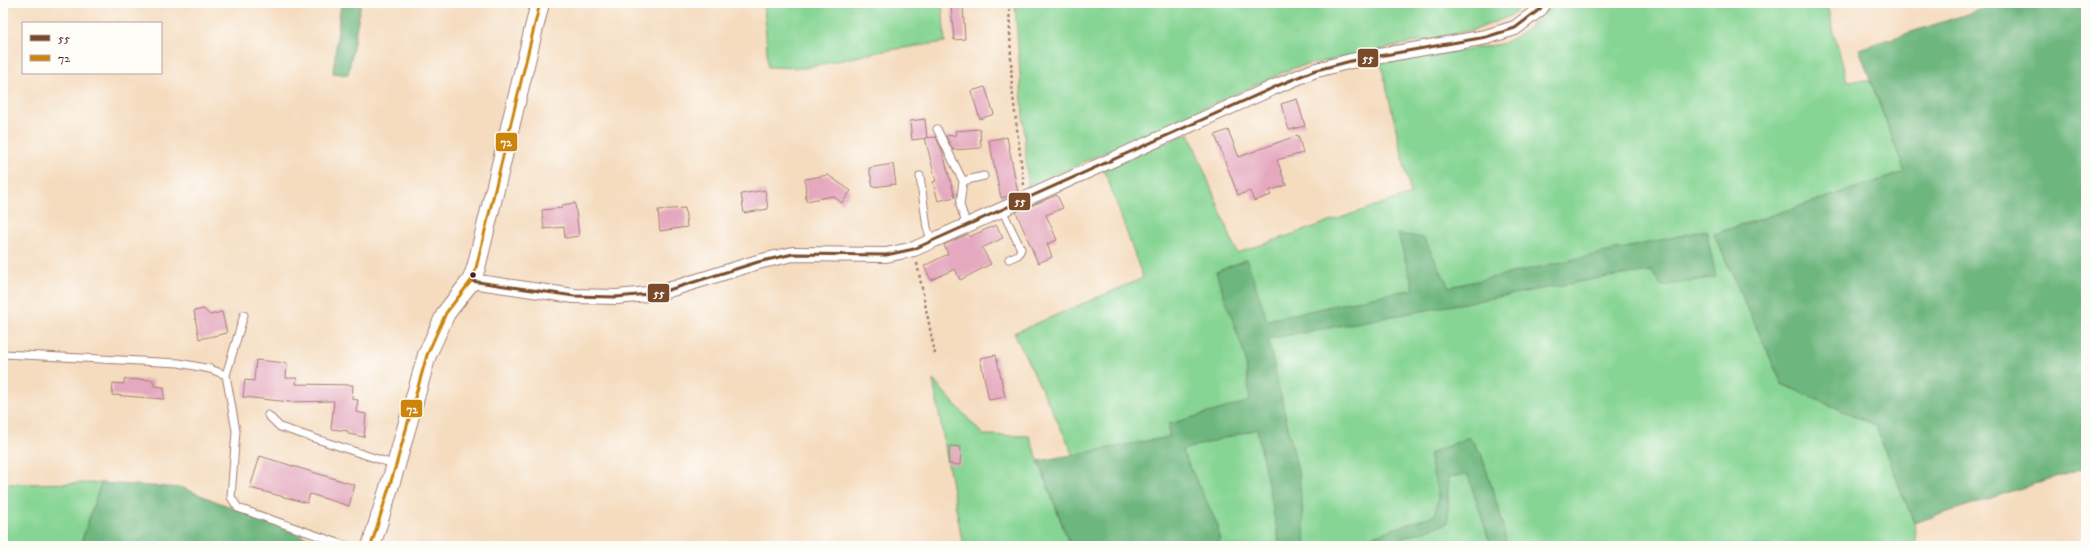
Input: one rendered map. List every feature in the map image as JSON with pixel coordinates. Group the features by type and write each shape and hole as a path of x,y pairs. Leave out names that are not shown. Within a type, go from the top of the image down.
{"street":[{"path":"371,546 396,465 427,355 446,313 471,281 476,268 540,3"},
{"path":"471,281 574,296 616,297 659,293 758,262 792,254 886,255 914,248 967,226 1313,71 1351,61 1486,38 1515,28 1540,9 1544,3"}],"lane":[{"path":"937,129 963,181 960,205 967,226"},
{"path":"920,176 927,228 932,241"},
{"path":"963,181 984,176"},
{"path":"1002,210 1021,249 1018,255 1009,259"},
{"path":"244,315 226,375 236,431 230,497 238,508 347,546"},
{"path":"3,354 179,363 210,369 226,375"},
{"path":"268,415 280,427 396,465"}],"path":[{"path":"1009,3 1012,88 1026,199"},
{"path":"914,248 935,354"}],"green space":[{"path":"341,3 361,3 348,75 333,73"},
{"path":"764,3 942,3 945,42 883,51 804,68 768,67"},
{"path":"1015,3 1525,3 1512,15 1477,29 1293,68 1028,187"},
{"path":"1556,3 1826,3 1847,81 1870,80 1905,172 1714,234 1782,384 1875,425 1914,523 1916,546 1220,546 1218,526 1175,436 1074,455 1014,333 1143,278 1104,169 1189,133 1237,253 1411,194 1381,63 1501,44 1521,34"},
{"path":"2001,3 2086,3 2086,467 1914,523 1875,425 1782,384 1714,234 1905,172 1859,49"},
{"path":"1706,230 1716,277 1662,286 1651,271 1601,278 1268,339 1299,476 1306,546 1280,546 1257,429 1182,450 1218,526 1220,546 1070,546 1039,461 1169,437 1169,424 1250,401 1245,356 1216,272 1247,259 1267,320 1396,292 1414,290 1398,234 1424,238 1449,287"},
{"path":"933,380 983,435 1029,436 1070,546 963,546"},
{"path":"1469,437 1481,453 1501,517 1507,546 1491,546 1468,475 1448,477 1448,523 1379,546 1343,546 1435,515 1438,497 1429,454"},
{"path":"101,483 80,546 3,546 3,484"},
{"path":"101,483 183,488 327,546 80,546"}],"building":[{"path":"951,6 963,6 965,39 954,40"},
{"path":"985,87 994,114 980,119 971,91"},
{"path":"1297,99 1305,126 1289,130 1281,104"},
{"path":"925,119 927,138 912,140 910,121"},
{"path":"980,129 981,148 953,150 946,136 956,135 955,131"},
{"path":"1228,130 1239,157 1298,135 1303,153 1277,160 1286,185 1269,191 1271,195 1254,201 1250,191 1238,195 1215,135"},
{"path":"936,137 942,150 955,197 938,201 933,182 936,181 925,138"},
{"path":"1007,137 1018,193 1001,198 989,140"},
{"path":"893,164 896,184 873,187 869,168"},
{"path":"828,175 851,191 842,203 833,196 806,201 805,179"},
{"path":"765,190 768,209 744,213 741,194"},
{"path":"1057,195 1063,208 1046,215 1057,240 1047,244 1052,257 1038,263 1016,212"},
{"path":"575,203 579,236 565,238 564,227 544,229 542,210 562,208 562,205"},
{"path":"685,208 687,227 660,231 658,210"},
{"path":"996,225 1003,238 982,248 991,264 960,280 955,269 931,280 924,266 948,254 944,245 968,234 969,237"},
{"path":"204,309 210,315 222,312 227,333 199,339 194,311"},
{"path":"996,355 1005,397 989,400 980,358"},
{"path":"256,360 287,363 286,378 297,378 296,384 353,385 352,399 358,400 356,412 366,414 364,437 348,434 348,431 331,429 334,401 290,402 243,397 245,380 254,381"},
{"path":"124,379 153,380 154,386 164,387 164,399 112,395 113,383 124,384"},
{"path":"950,446 961,447 960,465 948,464"},
{"path":"260,456 355,485 349,506 310,494 307,503 250,488"}],"transit line":[{"name":"72","path":"371,546 396,465 427,355 446,313 471,281 476,268 540,3"},
{"name":"55","path":"471,281 574,296 616,297 659,293 758,262 793,254 886,255 914,249 1313,71 1351,61 1486,37 1515,28 1540,9 1544,3"}]}
